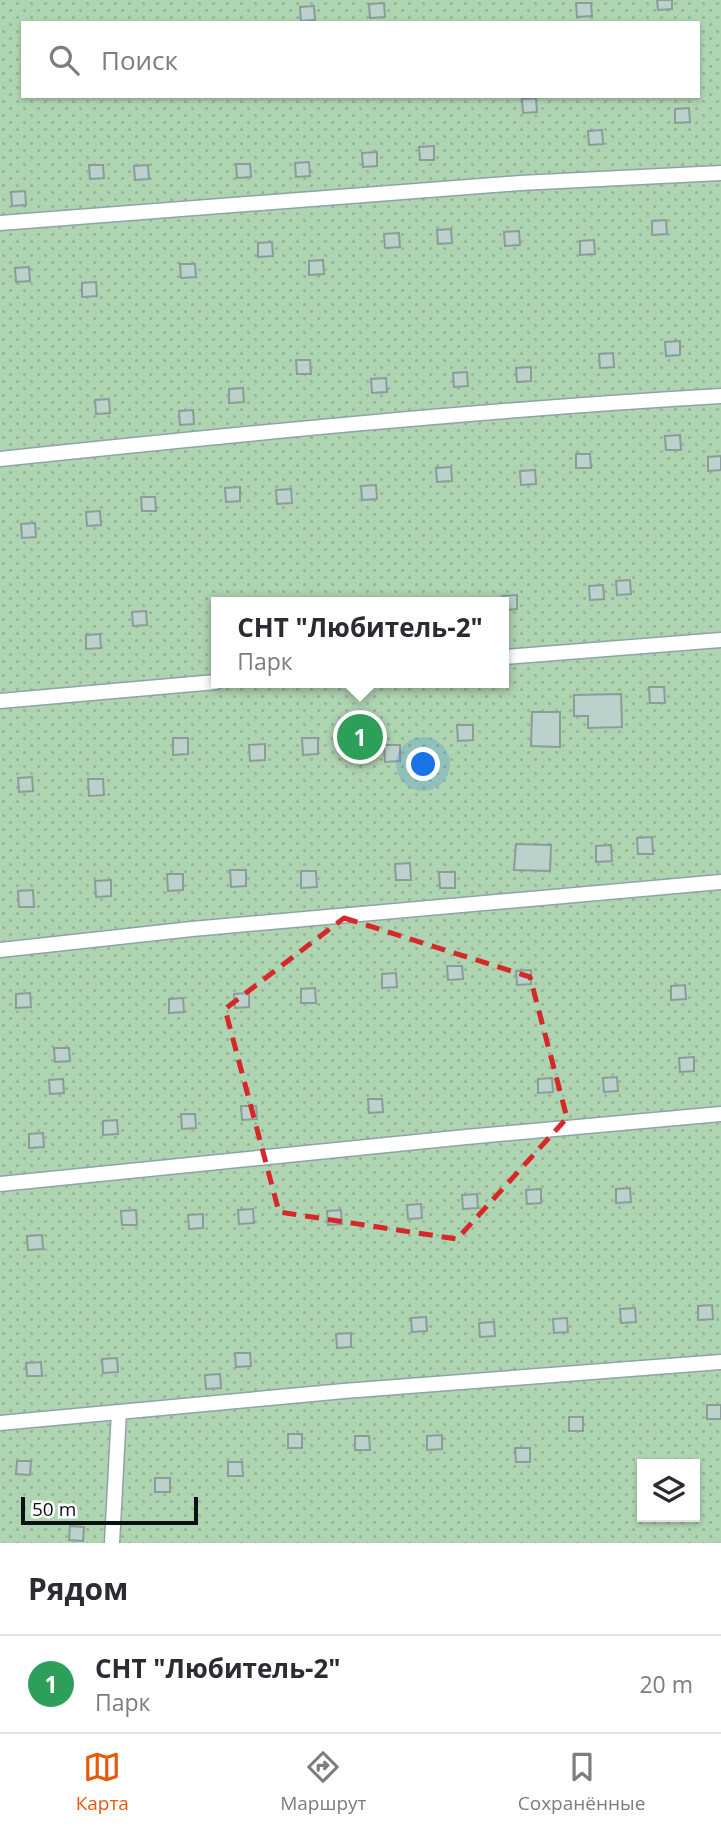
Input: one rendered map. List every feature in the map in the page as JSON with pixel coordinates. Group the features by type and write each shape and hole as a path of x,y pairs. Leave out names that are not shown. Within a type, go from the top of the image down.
{"lane":[{"path":"0,223 520,183 721,173"},
{"path":"0,459 606,403 721,396"},
{"path":"509,657 721,640"},
{"path":"0,701 211,682"},
{"path":"0,950 192,929 721,882"},
{"path":"0,1184 721,1114"},
{"path":"0,1423 344,1391 721,1362"},
{"path":"112,1543 119,1412"}],"highlighted area":[{"path":"344,918 530,977 567,1118 457,1239 279,1212 225,1009"}],"green space":[{"path":"0,0 721,0 721,1543 0,1543"}],"building":[{"path":"657,0 672,0 672,9 658,10"},
{"path":"384,3 385,17 370,18 369,4"},
{"path":"576,3 591,3 592,16 577,17"},
{"path":"314,6 315,20 301,21 300,7"},
{"path":"536,98 537,112 523,113 522,99"},
{"path":"689,108 690,122 675,123 675,109"},
{"path":"602,130 603,144 589,145 588,131"},
{"path":"434,146 434,160 420,160 419,147"},
{"path":"377,152 377,166 363,167 362,153"},
{"path":"309,162 310,176 296,177 295,163"},
{"path":"236,164 250,164 251,177 237,178"},
{"path":"89,165 103,165 104,178 90,179"},
{"path":"148,165 149,179 135,180 134,166"},
{"path":"25,191 26,205 12,206 11,192"},
{"path":"666,220 667,234 652,235 652,221"},
{"path":"451,229 452,243 438,244 437,230"},
{"path":"519,231 520,245 505,246 504,232"},
{"path":"399,233 400,247 385,248 384,234"},
{"path":"594,240 595,254 580,255 580,241"},
{"path":"272,242 273,256 258,257 258,243"},
{"path":"323,260 324,274 309,275 309,261"},
{"path":"180,264 195,264 196,277 181,278"},
{"path":"29,267 30,281 16,282 15,268"},
{"path":"96,282 97,296 82,297 82,283"},
{"path":"680,341 680,355 666,356 665,342"},
{"path":"613,353 614,367 600,368 599,354"},
{"path":"296,360 310,360 311,374 297,374"},
{"path":"531,367 531,381 517,382 516,368"},
{"path":"467,372 468,386 454,387 453,373"},
{"path":"386,378 387,392 372,393 371,379"},
{"path":"243,388 244,402 229,403 229,389"},
{"path":"109,399 110,413 96,414 95,400"},
{"path":"193,410 194,424 180,425 179,411"},
{"path":"680,435 681,450 666,450 665,436"},
{"path":"576,454 590,454 591,468 576,468"},
{"path":"721,456 721,470 708,471 708,457"},
{"path":"451,467 452,481 437,482 436,468"},
{"path":"535,470 536,484 521,485 520,471"},
{"path":"376,485 377,499 362,500 361,486"},
{"path":"240,487 240,501 226,502 225,488"},
{"path":"291,489 292,503 277,504 276,490"},
{"path":"141,497 155,497 156,511 142,511"},
{"path":"100,511 101,525 87,526 86,512"},
{"path":"35,523 36,537 22,538 21,524"},
{"path":"630,580 631,594 617,595 616,581"},
{"path":"603,585 604,599 590,600 589,586"},
{"path":"517,595 517,609 509,610 509,597 502,596"},
{"path":"146,611 147,625 133,626 132,612"},
{"path":"100,634 101,648 86,649 86,635"},
{"path":"649,687 664,687 665,703 650,703"},
{"path":"621,694 622,727 588,728 588,716 574,716 574,695"},
{"path":"532,712 560,712 560,747 531,746"},
{"path":"457,725 473,725 473,740 458,741"},
{"path":"173,738 188,738 188,754 173,755"},
{"path":"302,738 318,738 318,754 303,755"},
{"path":"265,744 265,760 250,761 249,745"},
{"path":"384,745 400,745 400,761 385,762"},
{"path":"32,777 33,791 19,792 18,778"},
{"path":"88,779 103,779 104,795 89,796"},
{"path":"652,837 653,854 638,854 637,838"},
{"path":"516,844 551,845 550,871 514,870"},
{"path":"611,845 612,861 596,862 596,846"},
{"path":"410,863 411,880 396,880 395,864"},
{"path":"230,870 246,870 246,886 231,887"},
{"path":"301,871 316,871 317,887 301,888"},
{"path":"439,872 455,872 455,888 440,888"},
{"path":"167,874 183,874 183,890 168,891"},
{"path":"111,880 111,896 96,897 95,881"},
{"path":"33,890 34,907 19,907 18,891"},
{"path":"447,966 462,966 463,979 448,980"},
{"path":"531,970 531,984 517,985 516,971"},
{"path":"396,973 397,987 382,988 382,974"},
{"path":"685,985 686,999 671,1000 671,986"},
{"path":"315,988 316,1003 301,1003 301,989"},
{"path":"30,993 31,1007 16,1008 16,994"},
{"path":"249,993 249,1007 235,1008 234,994"},
{"path":"183,998 184,1012 169,1013 169,999"},
{"path":"54,1048 69,1048 70,1061 55,1062"},
{"path":"694,1057 694,1071 680,1072 679,1058"},
{"path":"617,1077 618,1091 604,1092 603,1078"},
{"path":"552,1078 553,1092 538,1093 538,1079"},
{"path":"63,1079 64,1093 50,1094 49,1080"},
{"path":"368,1099 382,1099 383,1112 369,1113"},
{"path":"241,1106 256,1106 257,1119 242,1120"},
{"path":"181,1114 195,1114 196,1128 182,1129"},
{"path":"117,1120 118,1134 103,1135 103,1121"},
{"path":"43,1133 44,1147 29,1148 29,1134"},
{"path":"630,1188 631,1202 616,1203 616,1189"},
{"path":"541,1189 541,1203 527,1204 526,1190"},
{"path":"477,1194 478,1208 463,1209 462,1195"},
{"path":"421,1204 422,1218 408,1219 407,1205"},
{"path":"253,1209 254,1223 239,1224 238,1210"},
{"path":"136,1210 137,1225 122,1225 121,1211"},
{"path":"341,1210 342,1224 328,1225 327,1211"},
{"path":"203,1214 203,1228 189,1229 188,1215"},
{"path":"42,1235 43,1249 28,1250 27,1236"},
{"path":"712,1305 713,1319 698,1320 698,1306"},
{"path":"635,1308 636,1322 621,1323 620,1309"},
{"path":"426,1317 427,1331 412,1332 411,1318"},
{"path":"567,1318 568,1332 554,1333 553,1319"},
{"path":"494,1322 495,1336 480,1337 479,1323"},
{"path":"351,1333 351,1347 337,1348 336,1334"},
{"path":"235,1353 250,1353 251,1366 236,1367"},
{"path":"117,1358 118,1372 103,1373 102,1359"},
{"path":"41,1362 42,1376 27,1376 26,1363"},
{"path":"220,1374 221,1388 206,1389 205,1375"},
{"path":"707,1405 721,1405 721,1419 707,1419"},
{"path":"569,1417 583,1417 583,1431 569,1431"},
{"path":"288,1434 302,1434 302,1448 288,1448"},
{"path":"442,1435 442,1449 427,1450 427,1436"},
{"path":"355,1436 369,1436 370,1450 355,1450"},
{"path":"515,1448 530,1448 530,1462 516,1462"},
{"path":"17,1461 31,1461 30,1475 16,1474"},
{"path":"228,1462 242,1462 243,1476 228,1476"},
{"path":"155,1478 170,1478 170,1492 155,1492"},
{"path":"70,1526 84,1527 83,1541 69,1540"}],"place":[{"name":"СНТ \"Любитель-2\"","path":"360,737"}]}
